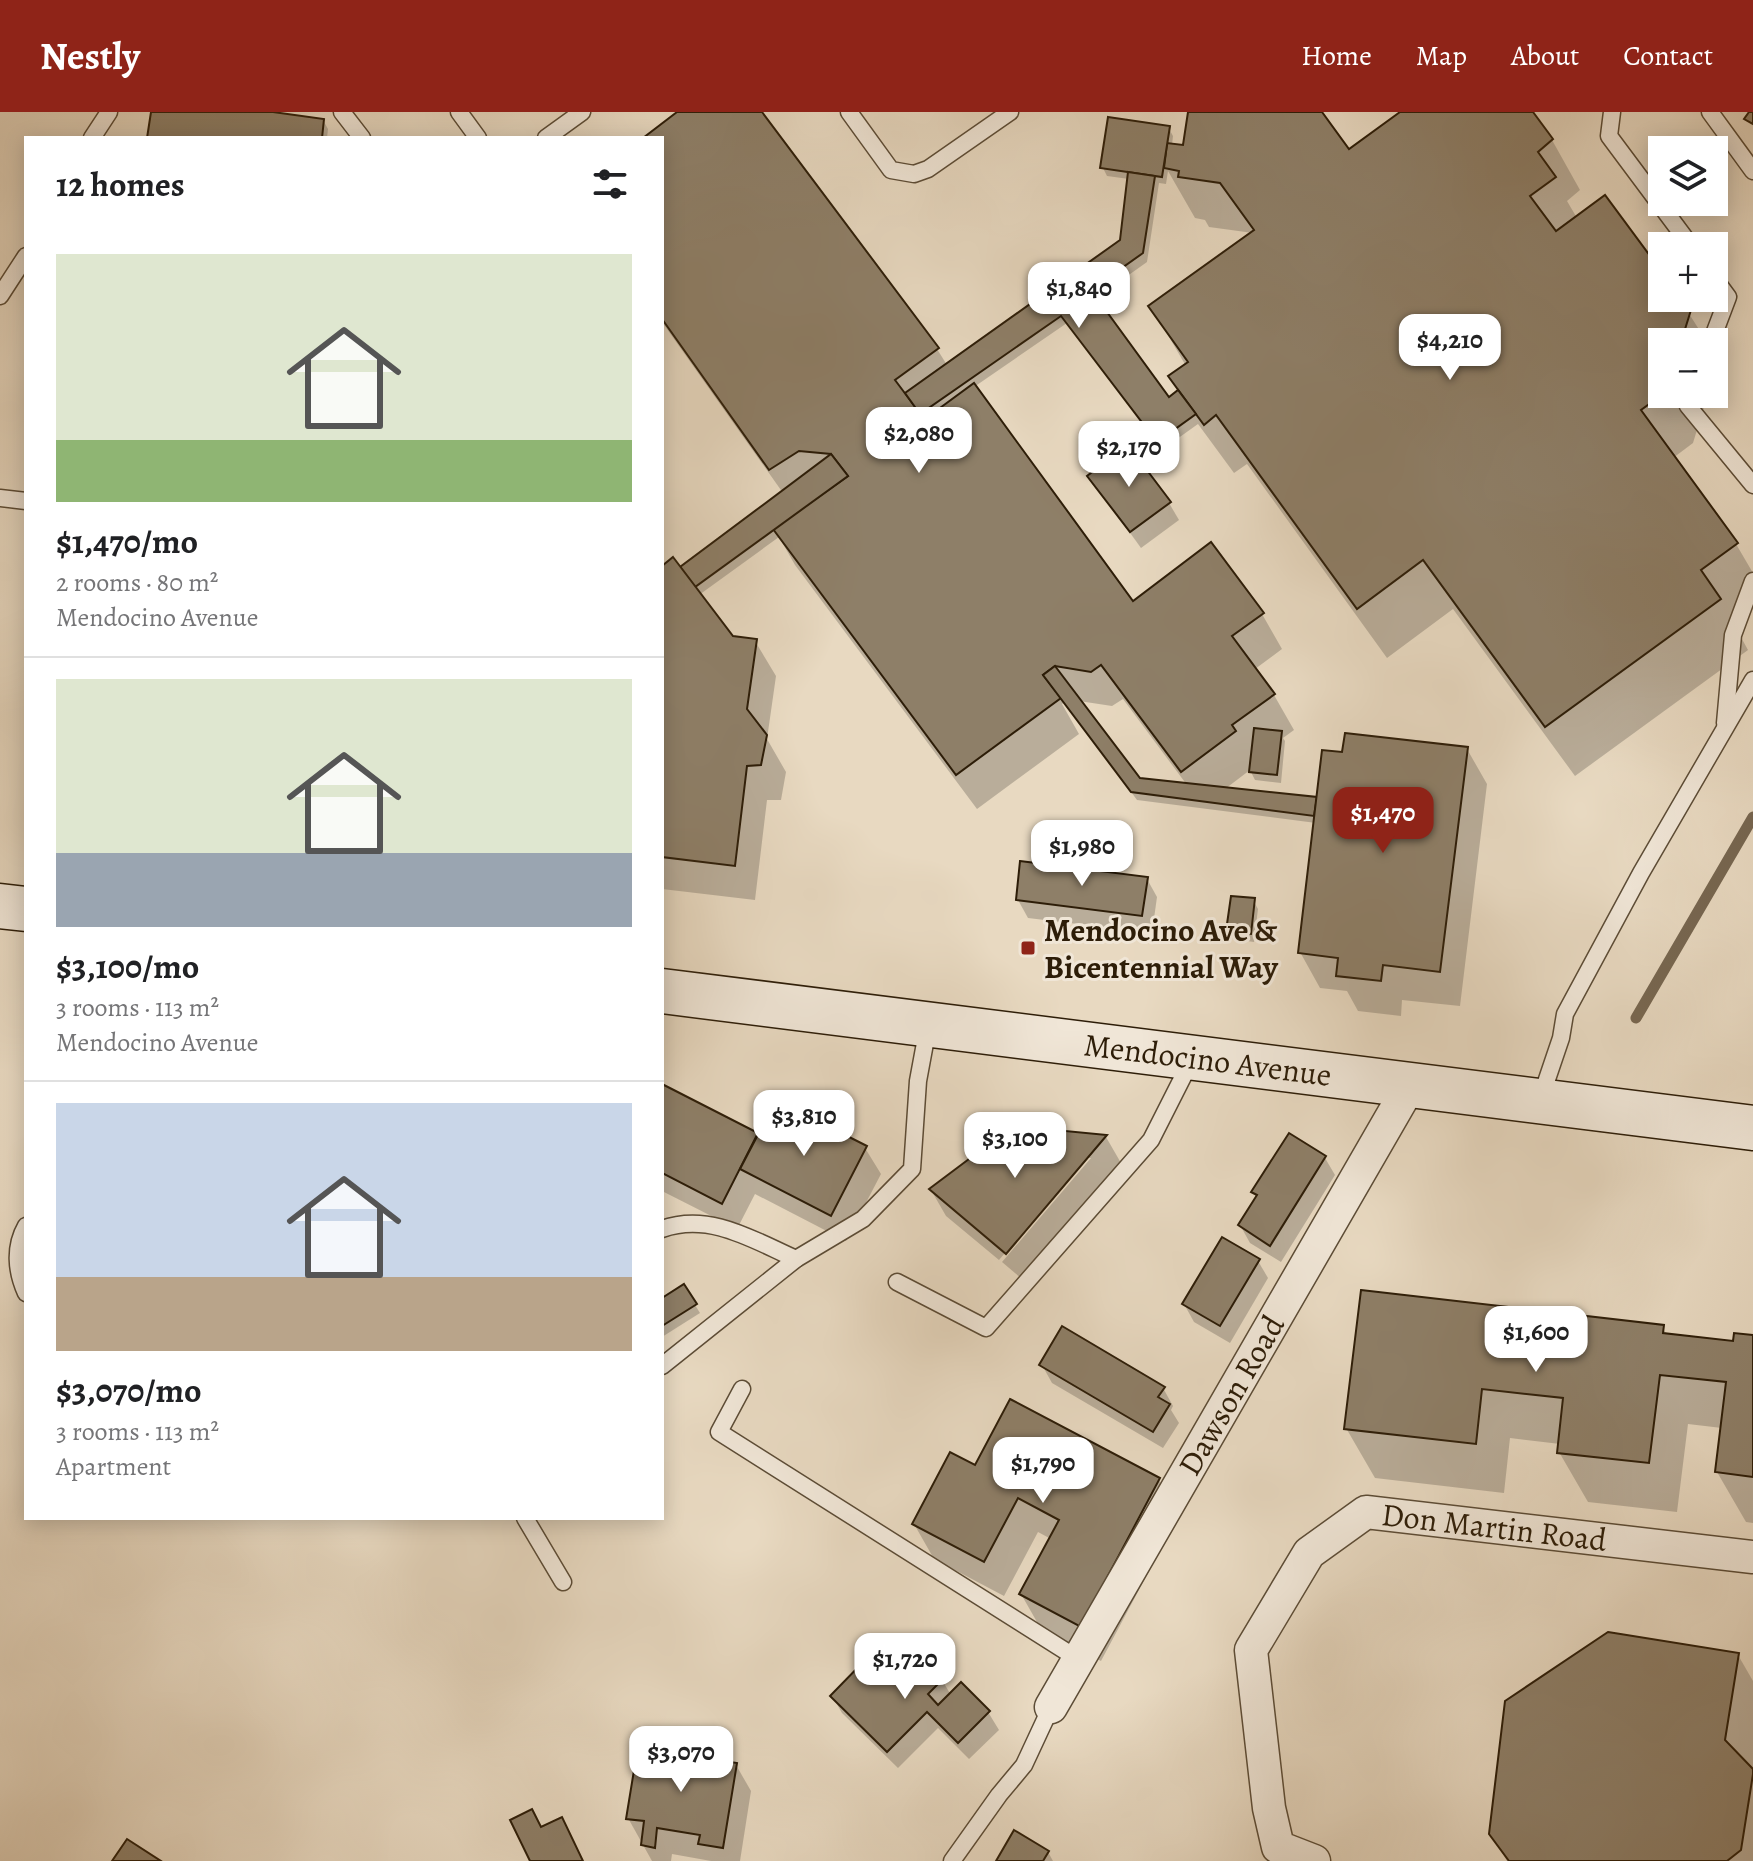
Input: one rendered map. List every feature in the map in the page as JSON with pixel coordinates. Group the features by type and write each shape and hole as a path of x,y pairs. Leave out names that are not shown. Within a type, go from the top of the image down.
{"main road":[{"path":"0,906 24,909"},
{"name":"Mendocino Avenue","path":"664,991 1753,1128"}],"street":[{"name":"Dawson Road","path":"1051,1707 1410,1085"},
{"name":"Don Martin Road","path":"1314,1861 1278,1847 1269,1808 1251,1650 1309,1553 1366,1512 1753,1557"}],"lane":[{"path":"93,136 109,112"},
{"path":"342,112 360,136"},
{"path":"459,112 477,136"},
{"path":"549,136 582,112"},
{"path":"849,112 891,170 914,174 928,169 1010,112"},
{"path":"1612,112 1609,136 1681,232"},
{"path":"1710,112 1753,171"},
{"path":"0,296 24,259"},
{"path":"1690,408 1753,485"},
{"path":"0,498 24,501"},
{"path":"1724,730 1733,635 1753,581"},
{"path":"1539,1102 1561,1038 1565,1014 1641,873 1753,680"},
{"path":"664,1364 796,1259 863,1219 912,1169 918,1081 928,1024"},
{"path":"897,1282 986,1328 1151,1140 1193,1058"},
{"path":"664,1228 678,1223 719,1225 796,1259"},
{"path":"24,1230 18,1241 20,1279 24,1288"},
{"path":"742,1389 719,1432 1078,1659"},
{"path":"526,1520 563,1582"},
{"path":"952,1861 1024,1765 1051,1707"}],"building":[{"path":"151,112 273,112 324,119 322,136 147,136"},
{"path":"677,112 762,112 939,348 895,380 925,419 974,383 1133,601 1211,542 1264,613 1232,636 1275,694 1232,725 1236,731 1181,772 1101,665 1091,672 1055,666 1043,675 1061,698 956,775 773,529 848,476 831,454 799,451 769,470 664,322 664,136 646,136"},
{"path":"1188,112 1322,112 1349,149 1400,112 1533,112 1553,139 1538,152 1556,177 1530,196 1556,231 1605,195 1648,253 1648,312 1690,312 1685,328 1648,328 1648,405 1641,410 1738,543 1701,570 1721,599 1545,727 1423,560 1357,609 1216,415 1204,425 1168,376 1188,362 1148,306 1254,230 1220,183 1178,177 1179,171 1164,168 1167,143 1183,145"},
{"path":"1749,112 1753,112 1753,124 1744,119"},
{"path":"1108,117 1170,126 1162,177 1100,168"},
{"path":"1128,172 1155,176 1143,253 1091,290 1169,397 1178,390 1196,414 1157,442 1061,316 920,414 905,393 1120,240"},
{"path":"1128,445 1171,502 1130,532 1087,476"},
{"path":"831,454 848,476 695,587 680,567"},
{"path":"673,557 733,636 757,639 747,709 767,735 761,765 747,766 735,866 664,857 664,564"},
{"path":"1055,666 1140,778 1317,797 1314,816 1131,792 1043,675"},
{"path":"1254,728 1282,731 1277,775 1249,772"},
{"path":"1345,733 1468,747 1440,972 1383,965 1381,981 1336,976 1338,958 1298,953 1322,750 1342,752"},
{"path":"1020,861 1148,877 1142,916 1016,900"},
{"path":"1231,896 1255,898 1251,934 1226,931"},
{"path":"664,1085 758,1133 722,1204 664,1174"},
{"path":"776,1100 867,1146 831,1216 740,1169"},
{"path":"1013,1126 1107,1135 1006,1254 929,1189"},
{"path":"1289,1133 1326,1156 1270,1246 1238,1225 1257,1195 1251,1192"},
{"path":"1222,1237 1260,1259 1220,1326 1182,1304"},
{"path":"684,1284 697,1304 664,1325 664,1297"},
{"path":"1361,1290 1664,1325 1663,1333 1733,1341 1734,1333 1753,1335 1753,1477 1715,1472 1726,1382 1660,1375 1649,1463 1557,1453 1563,1398 1482,1389 1476,1444 1344,1429"},
{"path":"1062,1326 1165,1387 1158,1397 1170,1404 1153,1432 1039,1365"},
{"path":"1010,1399 1160,1478 1081,1627 1019,1594 1059,1520 1018,1498 984,1562 912,1524 950,1452 975,1465"},
{"path":"1608,1632 1739,1653 1725,1740 1753,1769 1753,1774 1741,1850 1727,1861 1509,1861 1489,1834 1505,1701"},
{"path":"872,1653 889,1670 899,1660 908,1669 920,1656 944,1678 928,1694 938,1705 961,1682 990,1711 958,1743 927,1712 887,1752 830,1696"},
{"path":"656,1736 678,1739 676,1753 737,1763 723,1848 698,1844 700,1835 657,1828 655,1848 641,1845 644,1821 626,1819 638,1746 654,1748"},
{"path":"532,1809 541,1827 562,1817 583,1861 530,1861 510,1820"},
{"path":"1014,1830 1049,1851 1043,1861 996,1861"},
{"path":"127,1839 161,1861 112,1861"}],"waterway":[{"path":"1636,1018 1753,817"}],"place":[{"name":"Mendocino Ave & Bicentennial Way","path":"1028,948"}]}
